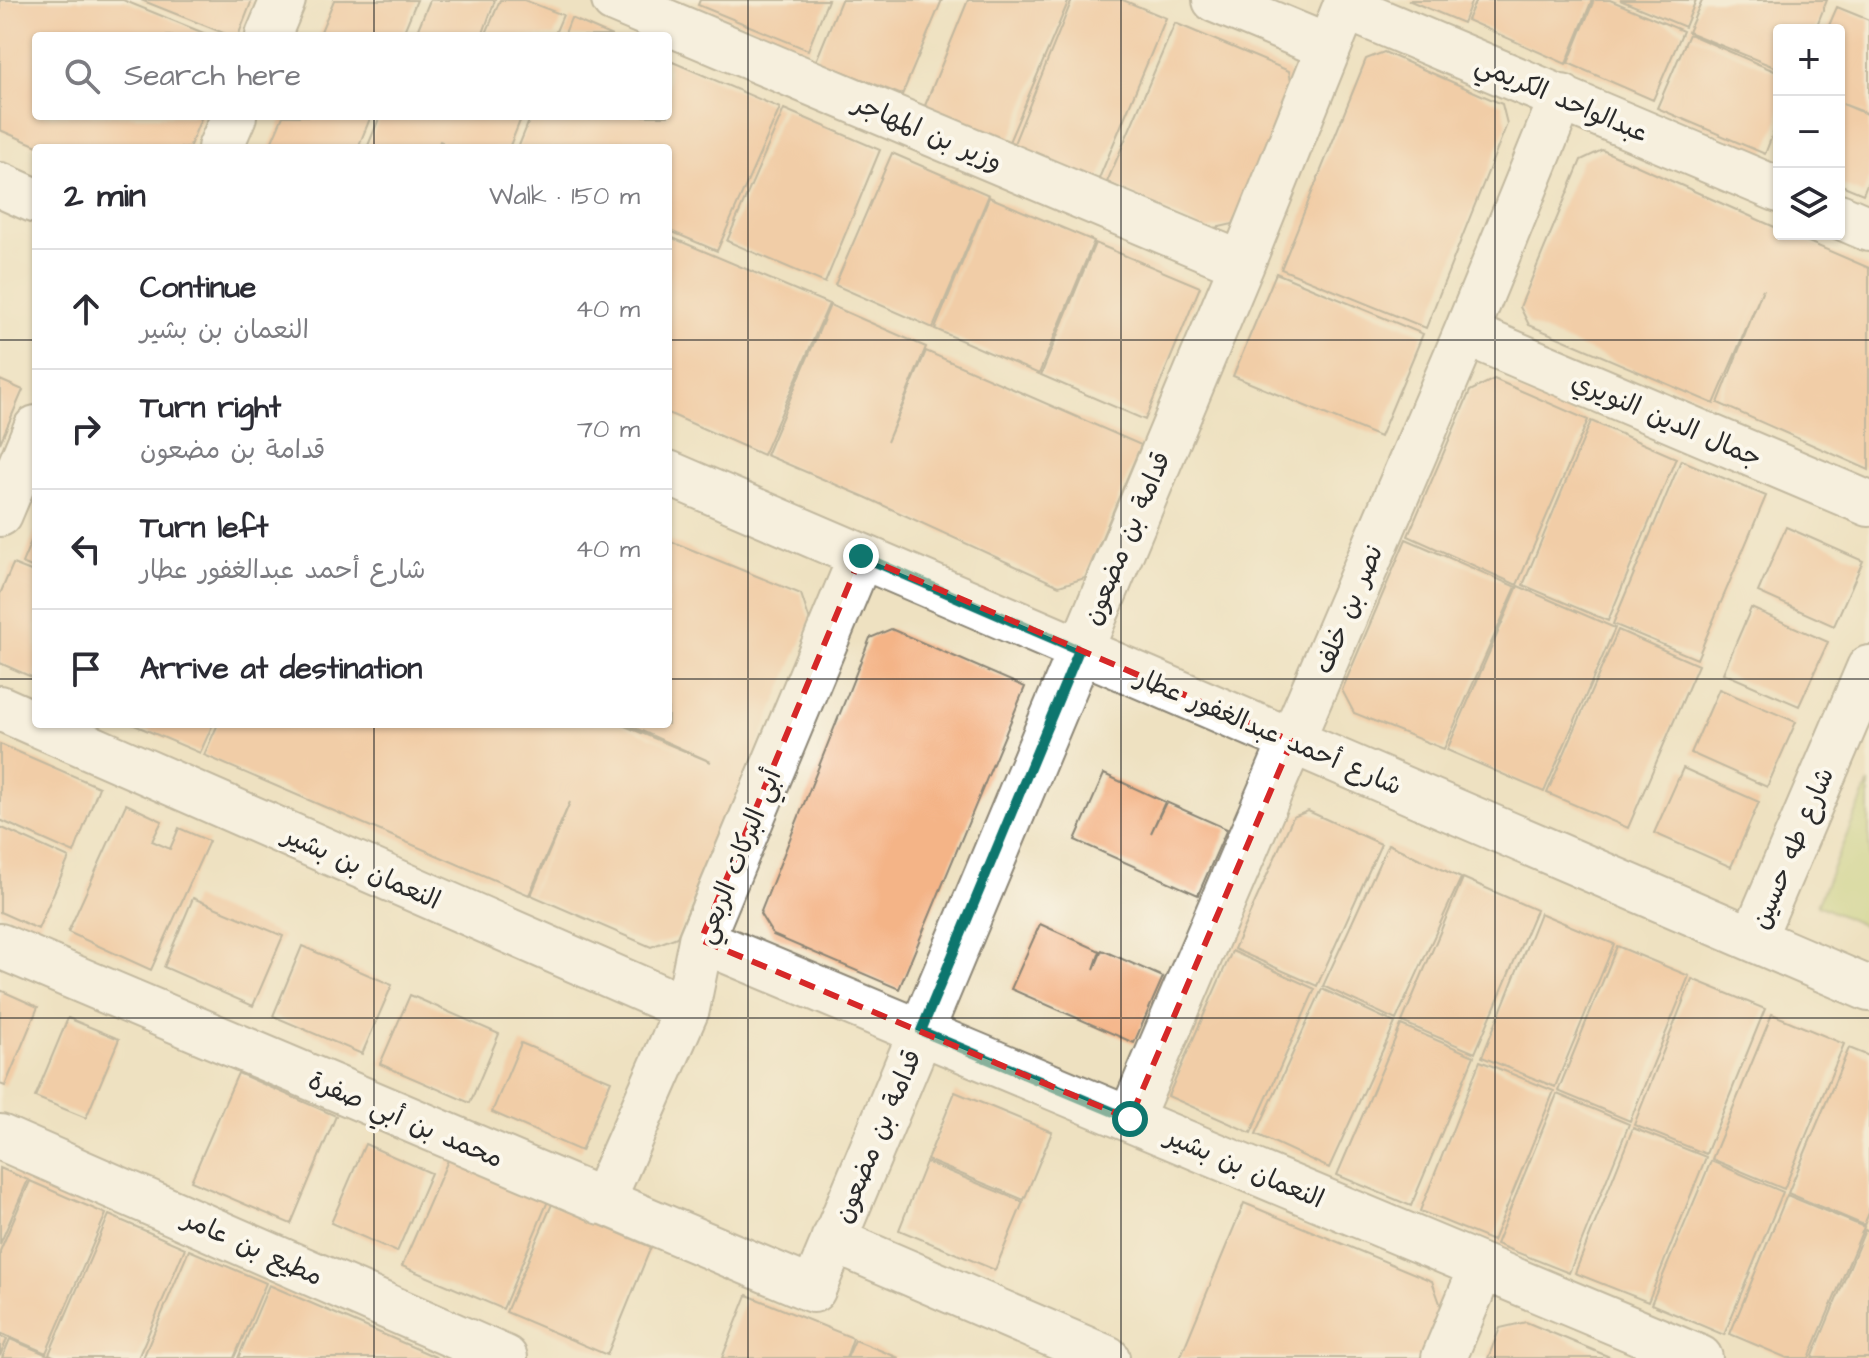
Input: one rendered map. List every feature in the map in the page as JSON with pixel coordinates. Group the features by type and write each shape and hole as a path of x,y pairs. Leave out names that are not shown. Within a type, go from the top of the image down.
{"street":[{"path":"270,32 283,0"},
{"name":"وزير بن المهاجر","path":"614,0 1242,264"},
{"path":"1215,0 1293,14 1328,47"},
{"name":"قدامة بن مضعون","path":"813,1290 1242,264 1345,7"},
{"name":"عبدالواحد الكريمي","path":"1345,7 1773,187"},
{"name":"نصر بن خلف","path":"1130,1119 1466,333 1562,97"},
{"path":"222,144 232,120"},
{"path":"0,185 32,199"},
{"path":"1845,219 1869,229"},
{"name":"جمال الدين النويري","path":"1466,333 1869,504"},
{"path":"0,514 32,438"},
{"name":"شارع أحمد عبدالغفور عطار","path":"672,475 1869,989"},
{"name":"أبي البركات الربعي","path":"602,1202 687,1009 701,940 861,556"},
{"name":"شارع طه حسين","path":"1753,939 1869,668"},
{"name":"النعمان بن بشير","path":"0,708 32,722"},
{"name":"النعمان بن بشير","path":"45,728 687,1009"},
{"name":"النعمان بن بشير","path":"701,940 1700,1358"},
{"name":"محمد بن أبي صفرة","path":"0,946 813,1290"},
{"name":"مطيع بن عامر","path":"0,1137 505,1358"},
{"path":"833,1240 1018,1340 1107,1358"},
{"path":"1444,1358 1482,1267"}],"highlighted area":[{"path":"861,556 1292,741 1130,1119 701,940"}],"green space":[{"path":"1869,783 1869,928 1817,905"}],"building":[{"path":"0,0 123,0 201,32 32,32 32,120 200,120 191,144 33,144 0,130"},
{"path":"141,0 252,0 240,32 221,32"},
{"path":"334,0 417,0 404,32 321,32"},
{"path":"430,0 495,0 483,32 417,32"},
{"path":"500,0 524,0 563,15 556,32 487,32"},
{"path":"700,0 828,0 808,50 698,5"},
{"path":"841,0 942,0 902,95 816,61"},
{"path":"968,0 1069,0 1009,142 924,108"},
{"path":"1072,0 1123,0 1166,18 1098,181 1013,146"},
{"path":"1408,0 1472,0 1463,23"},
{"path":"1476,0 1592,0 1566,64 1467,20"},
{"path":"1594,0 1610,0 1683,31 1653,100 1568,63"},
{"path":"1620,0 1696,0 1685,27"},
{"path":"1702,0 1827,0 1817,24 1773,24 1773,67 1688,32"},
{"path":"1837,7 1869,20 1869,114 1845,105 1845,24 1830,24"},
{"path":"571,18 603,32 566,32"},
{"path":"1175,23 1289,71 1294,95 1233,224 1206,230 1107,182"},
{"path":"1689,34 1773,70 1773,133 1765,154 1657,108"},
{"path":"1384,52 1502,104 1507,124 1426,328 1281,269 1366,59"},
{"path":"672,62 780,108 717,251 672,232 672,144 520,144 529,120 672,120"},
{"path":"1845,105 1869,115 1869,179 1863,194 1845,186"},
{"path":"784,109 880,150 825,283 727,241"},
{"path":"281,120 369,120 360,144 271,144"},
{"path":"378,120 520,120 511,144 441,144 440,141 439,144 369,144"},
{"path":"1602,150 1773,226 1773,240 1804,240 1869,268 1869,470 1718,403 1763,289 1714,404 1529,325 1520,307 1581,160"},
{"path":"892,153 989,195 933,328 835,285"},
{"path":"989,197 1094,241 1039,374 935,329"},
{"path":"672,238 829,304 763,455 672,415"},
{"path":"1095,243 1200,287 1145,420 1041,375"},
{"path":"1276,273 1423,334 1380,437 1233,376"},
{"path":"830,305 926,347 887,442 926,351 1141,445 1085,578 1059,586 766,455"},
{"path":"1494,379 1588,420 1517,585 1408,536 1470,391"},
{"path":"0,380 23,390 0,443"},
{"path":"1591,421 1676,458 1608,621 1523,585"},
{"path":"1681,460 1766,496 1697,659 1613,624"},
{"path":"1786,527 1863,561 1834,626 1758,592"},
{"path":"32,539 32,567 22,563"},
{"path":"1406,539 1516,587 1444,749 1354,713 1342,690"},
{"path":"672,542 801,594 810,621 677,937 651,947 531,895 570,802 529,895 204,755 216,728 630,728 711,762 635,728 672,728"},
{"path":"13,564 32,571 32,677 0,663 0,594"},
{"path":"1518,586 1615,628 1544,792 1447,750"},
{"path":"1751,608 1828,642 1799,706 1723,673"},
{"path":"891,629 1025,687 899,989 773,935 760,914 870,638"},
{"path":"1618,630 1698,665 1628,828 1547,793"},
{"path":"1719,689 1796,722 1767,787 1691,753"},
{"path":"141,728 211,728 200,753"},
{"path":"0,744 99,787 74,853 0,820"},
{"path":"1683,768 1759,802 1731,867 1654,833"},
{"path":"1104,774 1165,802 1151,833 1166,802 1227,829 1198,895 1075,840"},
{"path":"126,804 162,821 152,841 170,849 179,828 209,841 151,970 68,932"},
{"path":"1308,811 1381,844 1317,986 1234,949 1293,817"},
{"path":"0,827 69,858 38,929 0,912"},
{"path":"1388,844 1461,878 1396,1020 1323,986"},
{"path":"1463,878 1536,910 1475,1053 1402,1022"},
{"path":"193,898 283,936 253,1006 164,967"},
{"path":"1540,913 1614,944 1555,1087 1482,1057"},
{"path":"1040,924 1100,951 1094,969 1102,950 1163,977 1134,1043 1011,989"},
{"path":"302,946 392,985 362,1054 273,1016"},
{"path":"1617,946 1689,976 1630,1121 1558,1091"},
{"path":"1232,951 1315,989 1251,1133 1168,1096"},
{"path":"1692,979 1765,1009 1706,1154 1634,1125"},
{"path":"1322,989 1395,1023 1329,1168 1256,1134"},
{"path":"0,990 38,1007 5,1086 0,1084"},
{"path":"410,995 499,1034 470,1103 380,1064"},
{"path":"1772,1014 1844,1044 1784,1189 1712,1159"},
{"path":"68,1018 119,1039 86,1118 35,1097"},
{"path":"1401,1025 1474,1056 1411,1206 1337,1175"},
{"path":"521,1043 611,1081 581,1151 492,1112"},
{"path":"1849,1048 1869,1056 1869,1213 1864,1225 1788,1193"},
{"path":"1480,1061 1554,1091 1493,1241 1420,1211"},
{"path":"238,1073 336,1116 291,1224 191,1181"},
{"path":"955,1092 1052,1132 1024,1200 927,1160"},
{"path":"1557,1094 1629,1124 1569,1273 1496,1244"},
{"path":"1633,1128 1706,1157 1648,1302 1575,1273"},
{"path":"365,1144 431,1173 397,1252 331,1223"},
{"path":"449,1158 548,1201 503,1309 402,1266"},
{"path":"1711,1161 1783,1192 1724,1335 1651,1304"},
{"path":"926,1162 1023,1202 995,1270 899,1230"},
{"path":"0,1168 28,1180 0,1244"},
{"path":"30,1181 106,1214 46,1353 0,1333 0,1251"},
{"path":"1787,1195 1864,1227 1809,1358 1787,1358 1730,1334"},
{"path":"1244,1203 1432,1281 1442,1309 1421,1358 1180,1358"},
{"path":"552,1204 651,1247 607,1355 506,1312"},
{"path":"109,1215 185,1248 138,1358 58,1358 49,1354"},
{"path":"1865,1230 1869,1232 1869,1358 1812,1358"},
{"path":"189,1250 266,1283 234,1358 143,1358"},
{"path":"269,1285 438,1358 238,1358"},
{"path":"747,1295 853,1338 846,1358 722,1358"},
{"path":"1526,1322 1612,1358 1488,1358 1500,1328"},
{"path":"0,1336 7,1339 0,1356"},
{"path":"10,1339 55,1358 2,1358"},
{"path":"855,1340 899,1358 847,1358"}],"route":[{"path":"861,556 1079,650 921,1031 1130,1119"}]}
